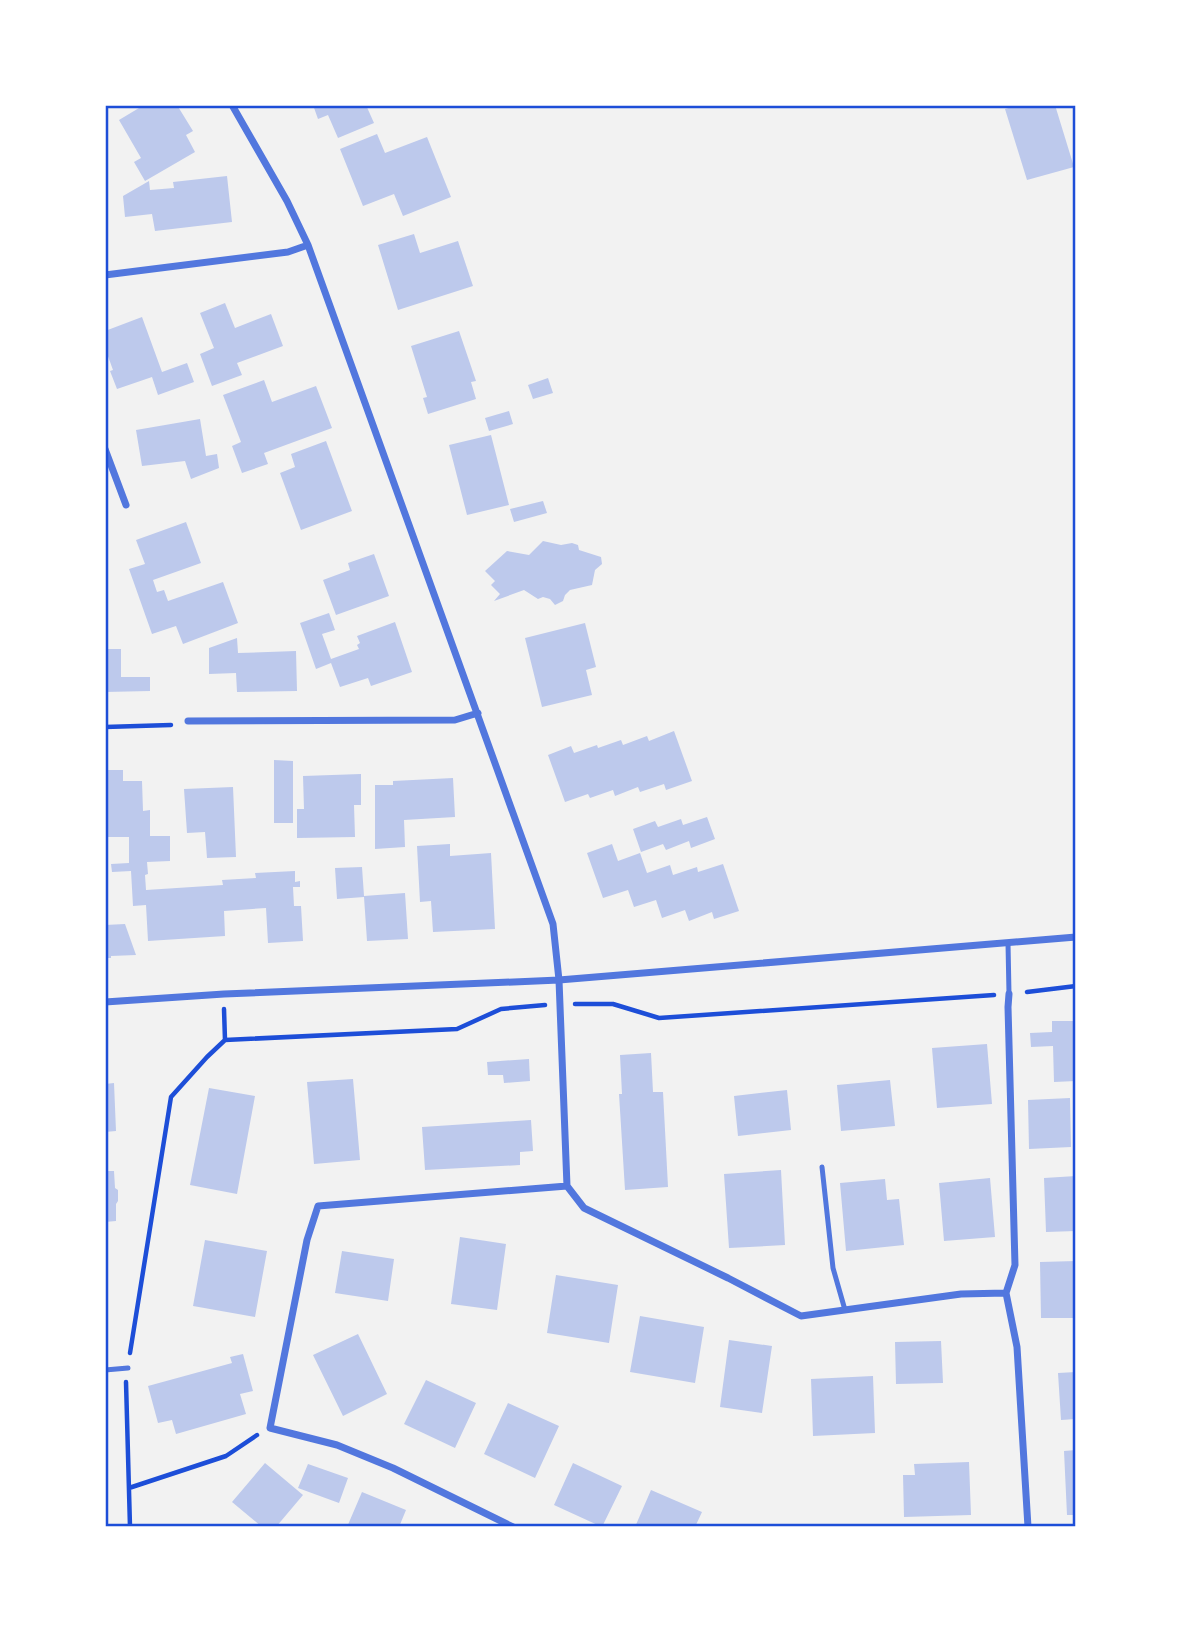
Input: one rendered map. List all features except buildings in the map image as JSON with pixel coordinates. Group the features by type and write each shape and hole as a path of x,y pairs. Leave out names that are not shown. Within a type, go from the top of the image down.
{"street":[{"path":"232,105 287,201 308,245 553,924 559,980 568,1186 584,1208 801,1316 961,1294 1006,1293"},
{"path":"105,275 288,251 308,245"},
{"path":"105,449 126,505"},
{"path":"188,721 455,720 478,713"},
{"path":"105,1002 224,994 559,980 1076,937"},
{"path":"1009,994 1015,1265 1006,1293 1017,1348 1028,1527"},
{"path":"513,1527 349,1449 270,1428 307,1240 318,1206 568,1186"}],"lane":[{"path":"1008,943 1009,994"},
{"path":"822,1167 833,1268 845,1310"},
{"path":"105,1370 128,1368"}],"path":[{"path":"105,727 167,726 188,721"},
{"path":"130,1527 126,1381 171,1097 206,1057 225,1041 457,1029 501,1009 560,1004 613,1003 659,1018 1009,994 1076,986"},
{"path":"224,994 225,1041"},
{"path":"130,1488 226,1455 270,1428"}]}
